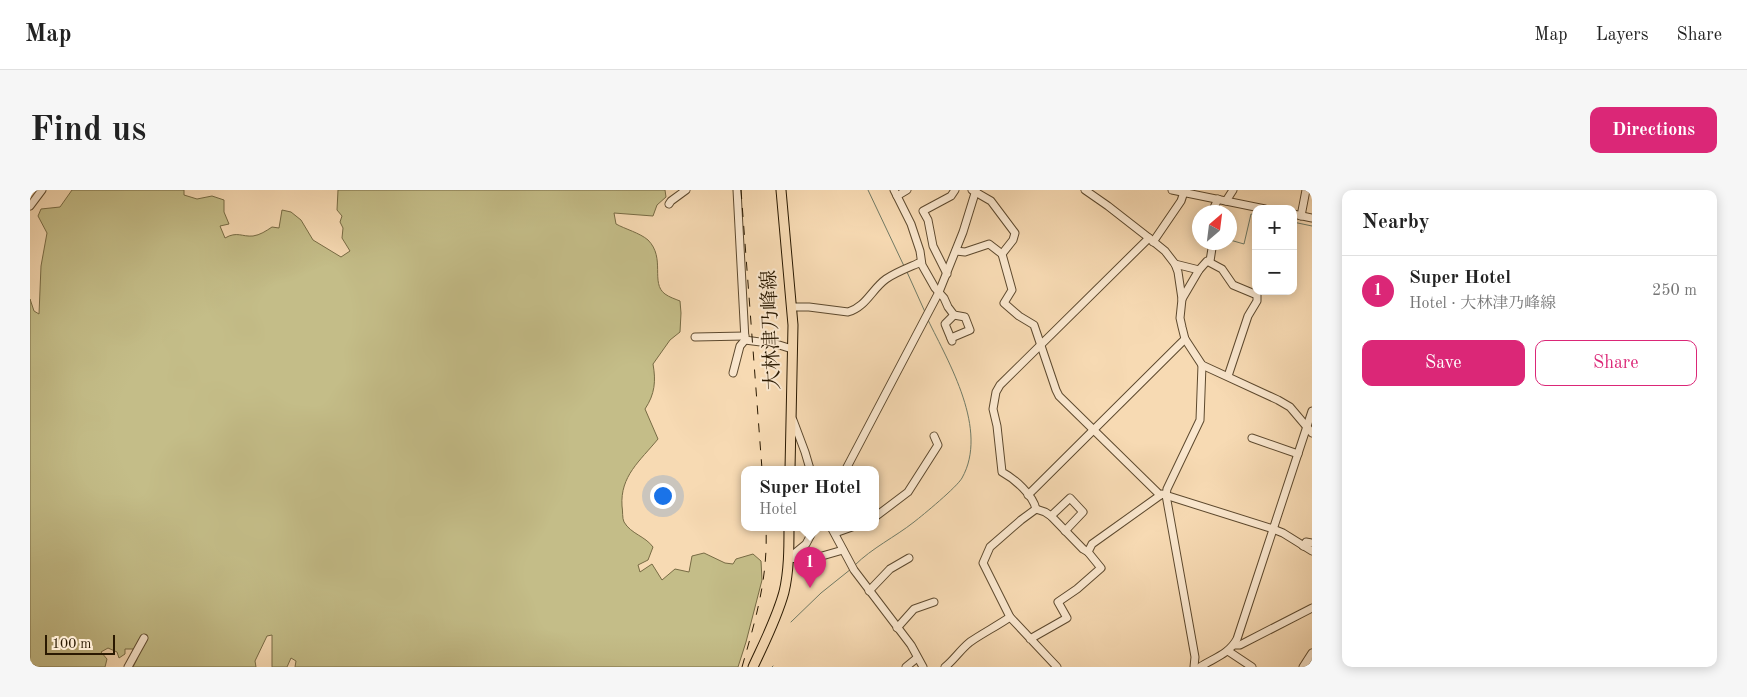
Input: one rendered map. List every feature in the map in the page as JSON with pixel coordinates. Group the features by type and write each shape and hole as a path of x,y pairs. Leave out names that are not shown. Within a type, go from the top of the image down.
{"main road":[{"name":"大林津乃峰線","path":"781,190 791,307 790,466"},
{"path":"753,667 784,592 789,558 789,531"}],"street":[{"path":"30,206 42,190"},
{"path":"670,204 686,190"},
{"path":"733,373 740,346 745,338 737,190"},
{"path":"908,190 896,193 917,239 921,262 935,288 954,315 965,317 970,330 951,340 945,324 954,315"},
{"path":"947,274 933,246 928,220 923,211 951,196 956,190"},
{"path":"1085,190 1151,240 1175,264 1182,299 1180,318 1185,339 1202,365 1290,407 1309,430"},
{"path":"1172,190 1252,206"},
{"path":"1218,205 1233,190"},
{"path":"1306,190 1297,215 1312,218"},
{"path":"848,466 939,292 956,251 975,191 991,201 1015,234 1014,240 1002,254"},
{"path":"1036,509 1034,501 1002,472 997,426 993,409 996,392 1000,385 1041,344 1151,240 1181,201 1184,192"},
{"path":"956,251 965,252 989,244 1002,254 1012,290 1004,303 1019,316 1033,323 1059,396 1163,495 1273,529 1312,552"},
{"path":"1210,261 1212,250"},
{"path":"1182,299 1199,270 1206,261 1210,261"},
{"path":"1210,261 1225,272 1233,285 1254,293 1258,297 1248,316 1228,376"},
{"path":"791,307 809,307 848,312 868,299 886,279 921,262"},
{"path":"1175,264 1199,270"},
{"path":"695,337 745,338 792,349"},
{"path":"1028,495 1185,339"},
{"path":"1088,552 1092,544 1163,495 1167,490 1200,420 1202,365"},
{"path":"1231,648 1239,635 1298,454 1309,430 1312,411"},
{"path":"791,416 809,466"},
{"path":"879,514 908,492 938,445 934,436"},
{"path":"1252,438 1298,454"},
{"path":"1163,495 1195,657 1194,667"},
{"path":"1051,516 1070,498 1083,512 1065,531"},
{"path":"1030,639 1067,618 1058,602 1078,589 1101,568 1088,552 1051,516 1036,509"},
{"path":"1036,509 990,547 983,558 983,563 1010,617 1057,667"},
{"path":"789,558 806,544 813,531"},
{"path":"833,531 842,550 869,591 911,645 922,667"},
{"path":"1303,546 1306,542 1312,543"},
{"path":"789,558 808,560 842,550"},
{"path":"869,591 890,569 909,558"},
{"path":"897,628 914,609 934,602"},
{"path":"1200,667 1231,648 1312,608"},
{"path":"945,667 971,642 1010,617"},
{"path":"128,667 144,638"},
{"path":"1231,648 1252,667"},
{"path":"1302,667 1312,653"},
{"path":"906,667 917,658"}],"shaded area":[{"path":"72,190 184,190 184,195 197,199 212,196 224,200 224,212 229,224 220,226 225,238 236,235 253,236 261,234 272,227 279,228 282,210 291,212 301,220 313,240 341,257 350,251 342,238 343,228 340,222 342,216 337,210 338,190 665,190 666,197 657,205 653,216 614,213 616,224 637,233 648,240 653,247 656,254 661,289 667,295 680,301 681,313 680,332 670,340 653,364 654,387 645,409 658,439 632,470 624,486 622,495 623,519 630,529 653,547 648,560 638,565 640,572 652,564 662,580 675,569 689,572 692,556 704,553 725,563 733,564 736,559 753,554 761,561 762,580 738,667 295,667 296,661 291,658 287,667 272,667 272,635 267,636 255,661 256,667 133,667 137,659 133,649 125,649 125,654 119,658 117,652 108,648 101,652 107,659 105,667 37,667 30,662 30,299 34,311 39,314 41,266 47,233 38,216 41,209 60,207"}],"waterway":[{"path":"868,190 904,266"},
{"path":"1237,242 1244,244 1252,214"},
{"path":"1297,223 1312,226"},
{"path":"907,272 925,312"},
{"path":"855,565 914,522 947,494 962,478 969,459 971,439 969,418 963,397 928,320"},
{"path":"791,622 821,593 851,569"}],"railway":[{"path":"741,190 762,466"},
{"path":"742,667 760,598 765,564 766,531"}],"place":[{"name":"Super Hotel","path":"810,588"}]}
